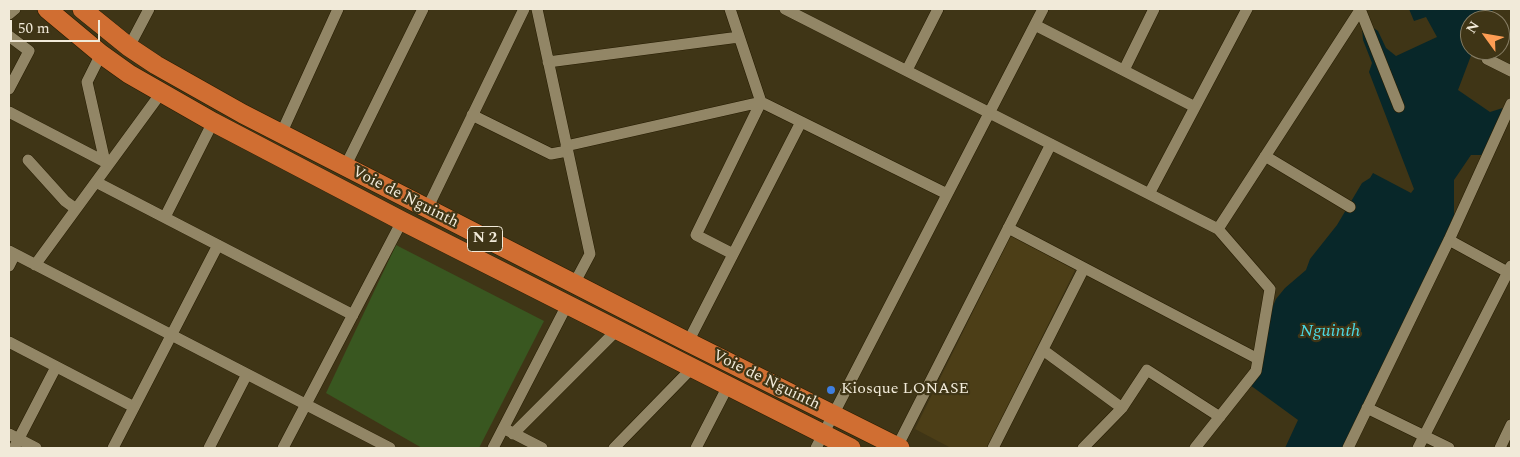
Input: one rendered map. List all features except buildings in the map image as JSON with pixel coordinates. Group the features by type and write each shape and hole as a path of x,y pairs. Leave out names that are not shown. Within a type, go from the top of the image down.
{"highway":[{"name":"Voie de Nguinth","path":"47,9 101,54 129,74 213,122 402,221 728,386 819,441 851,448"},
{"name":"Voie de Nguinth","path":"87,13 130,47 196,89 427,209 899,448"},
{"path":"77,34 87,13"}],"street":[{"path":"9,14 15,9"},
{"path":"130,47 149,9"},
{"path":"281,134 338,9"},
{"path":"345,167 424,9"},
{"path":"427,209 524,9"},
{"path":"536,9 590,254 574,284"},
{"path":"730,9 761,102 696,234 733,254"},
{"path":"785,9 1218,229 1270,289 1256,371 1195,448"},
{"path":"907,70 938,9"},
{"path":"819,441 1043,9"},
{"path":"1149,194 1246,9"},
{"path":"1360,9 1399,107"},
{"path":"1218,229 1360,9"},
{"path":"1124,70 1150,11"},
{"path":"1035,25 1195,107"},
{"path":"9,36 29,52 9,89"},
{"path":"548,62 739,37"},
{"path":"101,54 87,82 107,163"},
{"path":"1489,60 1511,71"},
{"path":"35,265 96,182 107,163 161,93"},
{"path":"472,115 551,154 761,102 947,194"},
{"path":"1348,448 1449,240 1511,104"},
{"path":"9,112 107,163"},
{"path":"165,217 213,122"},
{"path":"688,342 801,122"},
{"path":"899,448 1051,144"},
{"path":"1265,156 1350,207"},
{"path":"28,160 65,202 76,209"},
{"path":"96,182 353,315"},
{"path":"282,448 402,221"},
{"path":"1008,228 1258,359"},
{"path":"1418,448 1510,271 1449,240"},
{"path":"113,448 218,245"},
{"path":"9,266 12,253 388,448"},
{"path":"993,448 1084,268"},
{"path":"508,431 568,305"},
{"path":"493,448 508,431 617,330"},
{"path":"9,342 134,407"},
{"path":"1042,350 1122,408"},
{"path":"36,448 14,441 56,367"},
{"path":"614,448 692,368"},
{"path":"1082,448 1122,408 1147,370 1220,417"},
{"path":"209,448 247,374"},
{"path":"696,448 728,386"},
{"path":"1368,408 1449,448"},
{"path":"1500,448 1511,425"},
{"path":"508,431 542,448"}],"shaded area":[{"path":"1011,235 1075,270 987,448 951,448 915,429"}],"green space":[{"path":"396,245 544,321 479,448 422,448 326,393"}],"water":[{"name":"Nguinth","path":"1409,9 1495,9 1460,10 1460,60 1469,60 1458,90 1490,112 1506,107 1484,155 1471,155 1454,180 1454,221 1343,448 1285,448 1298,420 1250,385 1270,313 1276,299 1285,288 1306,270 1310,259 1337,225 1362,183 1370,178 1373,173 1411,193 1414,189 1369,72 1372,63 1363,40 1362,27 1368,24 1378,31 1386,48 1396,56 1437,37 1426,17 1414,21"}],"place":[{"name":"Kiosque LONASE","path":"831,390"}]}
